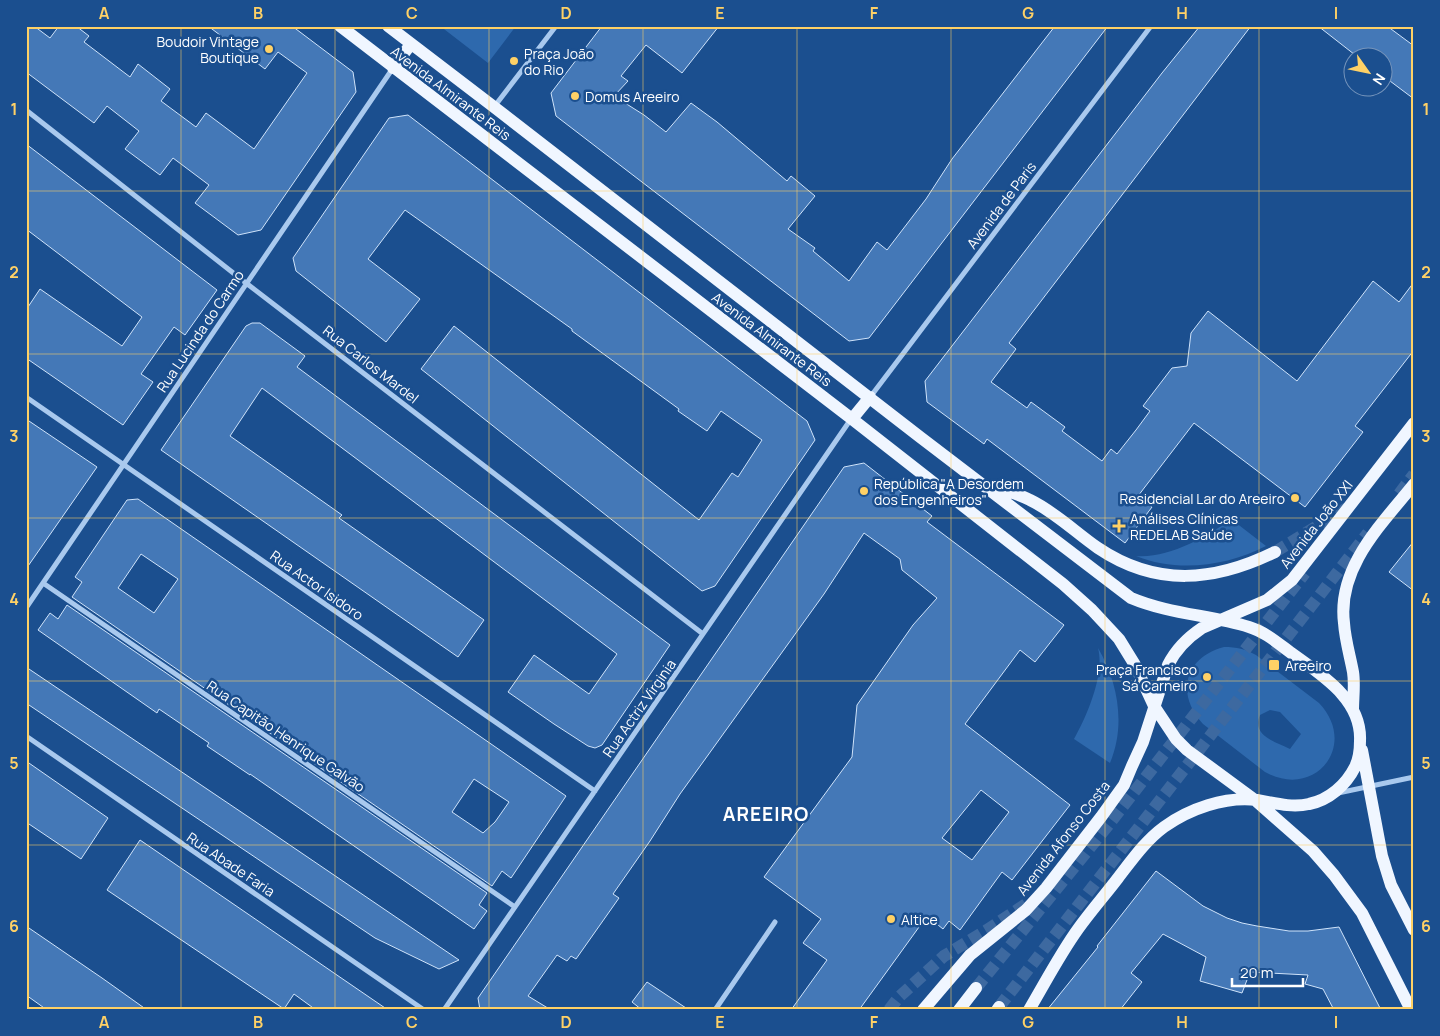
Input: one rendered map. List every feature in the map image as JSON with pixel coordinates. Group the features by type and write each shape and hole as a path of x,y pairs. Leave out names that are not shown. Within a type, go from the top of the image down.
{"main road":[{"name":"Avenida Almirante Reis","path":"340,26 852,419 1055,578 1092,610 1119,639 1127,651 1154,706"},
{"name":"Avenida Almirante Reis","path":"388,26 1131,598 1156,607 1222,621"},
{"path":"393,68 411,44"},
{"path":"852,419 870,397"},
{"name":"Avenida João XXI","path":"1222,621 1267,600 1292,580 1414,423"},
{"path":"981,483 1029,499 1108,554 1140,569 1155,573 1177,576 1209,575 1240,567 1275,552"},
{"path":"1414,484 1357,559 1350,572 1345,592 1343,622 1353,674 1353,710 1382,856 1391,885 1414,930"},
{"path":"1353,710 1340,692 1327,679 1268,636 1250,627 1222,621 1193,634 1174,654 1168,665 1154,706 1176,739 1255,800 1312,851 1334,875 1362,913 1410,1010"},
{"name":"Avenida Afonso Costa","path":"923,1010 970,954 1026,910 1046,888 1101,817 1124,785 1143,742 1154,706"},
{"path":"1029,1010 1078,930 1153,836 1165,826 1193,810 1214,804 1255,800 1284,806 1308,805 1340,788 1352,773 1360,754 1360,738"},
{"path":"959,1010 976,988"}],"street":[{"path":"494,106 556,26"},
{"name":"Avenida de Paris","path":"870,397 1151,26"},
{"name":"Rua Lucinda do Carmo","path":"26,608 393,68"},
{"name":"Rua Carlos Mardel","path":"26,110 246,283 703,634"},
{"name":"Rua Actor Isidoro","path":"26,397 595,791"},
{"name":"Rua Actriz Virginia","path":"444,1010 852,419"},
{"name":"Rua Capitão Henrique Galvão","path":"43,583 516,907"},
{"name":"Rua Abade Faria","path":"26,736 424,1010"},
{"path":"1330,795 1414,777"},
{"path":"714,1010 775,922"}],"shaded area":[{"path":"440,26 516,26 488,63"},
{"path":"1231,519 1266,546 1235,558 1202,565 1185,566 1169,564 1136,556 1161,554 1186,545 1210,533"},
{"path":"1229,647 1252,653 1319,703 1330,719 1334,735 1333,751 1326,764 1315,774 1300,779 1283,779 1265,772 1203,724 1189,701 1188,678 1200,659 1211,652","holes":["1270,710 1280,712 1301,734 1290,749 1266,737 1259,728 1260,715"]},
{"path":"1098,648 1111,675 1118,704 1118,734 1110,763 1074,739 1094,695 1099,670 1100,658"}],"building":[{"path":"26,26 34,26 50,38 59,26 76,26 89,36 84,42 130,77 138,64 170,89 161,101 196,127 206,113 254,149 307,73 278,52 265,69 208,26 292,26 353,72 356,92 261,230 238,235 195,203 209,185 173,158 160,175 125,149 139,131 107,106 94,123 26,72"},
{"path":"602,26 719,26 682,73 646,45 621,76 628,81 614,96 666,132 691,103 717,122 787,181 791,176 815,196 788,229 815,248 813,251 849,281 877,242 887,250 926,199 952,159 1055,26 1108,26 869,338 849,341 556,116 551,93"},
{"path":"1200,26 1251,26 1009,343 1016,349 991,382 1027,408 1031,402 1065,427 1062,431 1102,461 1111,449 1117,454 1136,430 1150,411 1143,406 1172,368 1187,366 1191,333 1208,311 1297,381 1373,281 1399,302 1414,282 1414,350 1355,426 1363,432 1305,507 1194,423 1138,496 1152,507 1125,543 987,439 984,444 927,402 925,381"},
{"path":"1318,26 1387,26 1414,46 1414,99 1392,82 1392,48 1346,48"},
{"path":"408,115 807,421 815,440 715,586 702,591 421,369 454,326 699,520 732,473 738,477 762,440 721,411 707,431 572,331 572,329 405,210 368,259 420,299 386,342 296,271 293,258 389,118"},
{"path":"26,144 217,290 185,335 174,327 141,374 153,382 123,425 26,358 26,310 40,289 122,346 142,317 26,229"},
{"path":"252,323 260,323 305,356 297,367 670,645 602,745 595,748 588,746 508,692 534,655 589,694 617,654 262,388 230,436 342,515 339,518 484,620 458,657 161,450 246,326"},
{"path":"26,419 97,467 26,569"},
{"path":"864,463 932,516 927,522 1064,625 1035,662 1020,650 965,724 1070,805 1012,880 1002,872 960,930 949,921 943,929 927,916 859,1010 791,1010 827,960 803,943 821,919 764,877 852,757 857,705 913,625 937,598 902,570 900,559 864,533 824,594 680,794 613,894 619,898 576,959 571,956 567,961 557,955 528,996 551,1010 480,1010 478,998 844,467","holes":["981,790 1009,812 972,860 942,838"]},
{"path":"138,499 566,796 511,878 502,871 492,886 72,597 82,582 75,577 127,500","holes":["141,554 178,579 154,613 118,588","474,779 509,802 495,822 483,833 452,812"]},
{"path":"1414,541 1414,591 1389,572"},
{"path":"67,605 487,893 479,905 487,911 474,929 207,746 209,743 159,709 157,713 38,630 50,613 58,619"},
{"path":"26,667 459,960 439,969 375,938 26,703"},
{"path":"26,761 108,818 81,859 26,822"},
{"path":"140,840 388,1010 316,1010 294,994 284,1009 107,890"},
{"path":"1156,871 1203,906 1242,923 1289,931 1308,931 1339,927 1381,1010 1334,1010 1323,989 1305,984 1308,975 1250,972 1242,993 1200,981 1206,957 1163,934 1131,973 1142,982 1120,1010 1047,1010"},
{"path":"26,926 147,1010 47,1010 26,995"},
{"path":"647,982 689,1010 642,1010 632,1002"}],"tunnel":[{"path":"1399,494 1414,474"},
{"path":"1275,552 1347,508"},
{"path":"999,1007 1368,533"},
{"path":"976,988 1106,828 1305,573"},
{"path":"889,1010 899,997 944,956 1026,904"}],"place":[{"name":"Boudoir Vintage Boutique","path":"269,49"},
{"name":"Praça João do Rio","path":"514,61"},
{"name":"Domus Areeiro","path":"575,96"},
{"name":"República \"A Desordem dos Engenheiros\"","path":"864,491"},
{"name":"Residencial Lar do Areeiro","path":"1295,498"},
{"name":"Análises Clínicas REDELAB Saúde","path":"1119,526"},
{"name":"Areeiro","path":"1274,665"},
{"name":"Praça Francisco Sá Carneiro","path":"1207,677"},
{"name":"Altice","path":"891,919"}],"district":[{"name":"AREEIRO","path":"766,814"}]}
